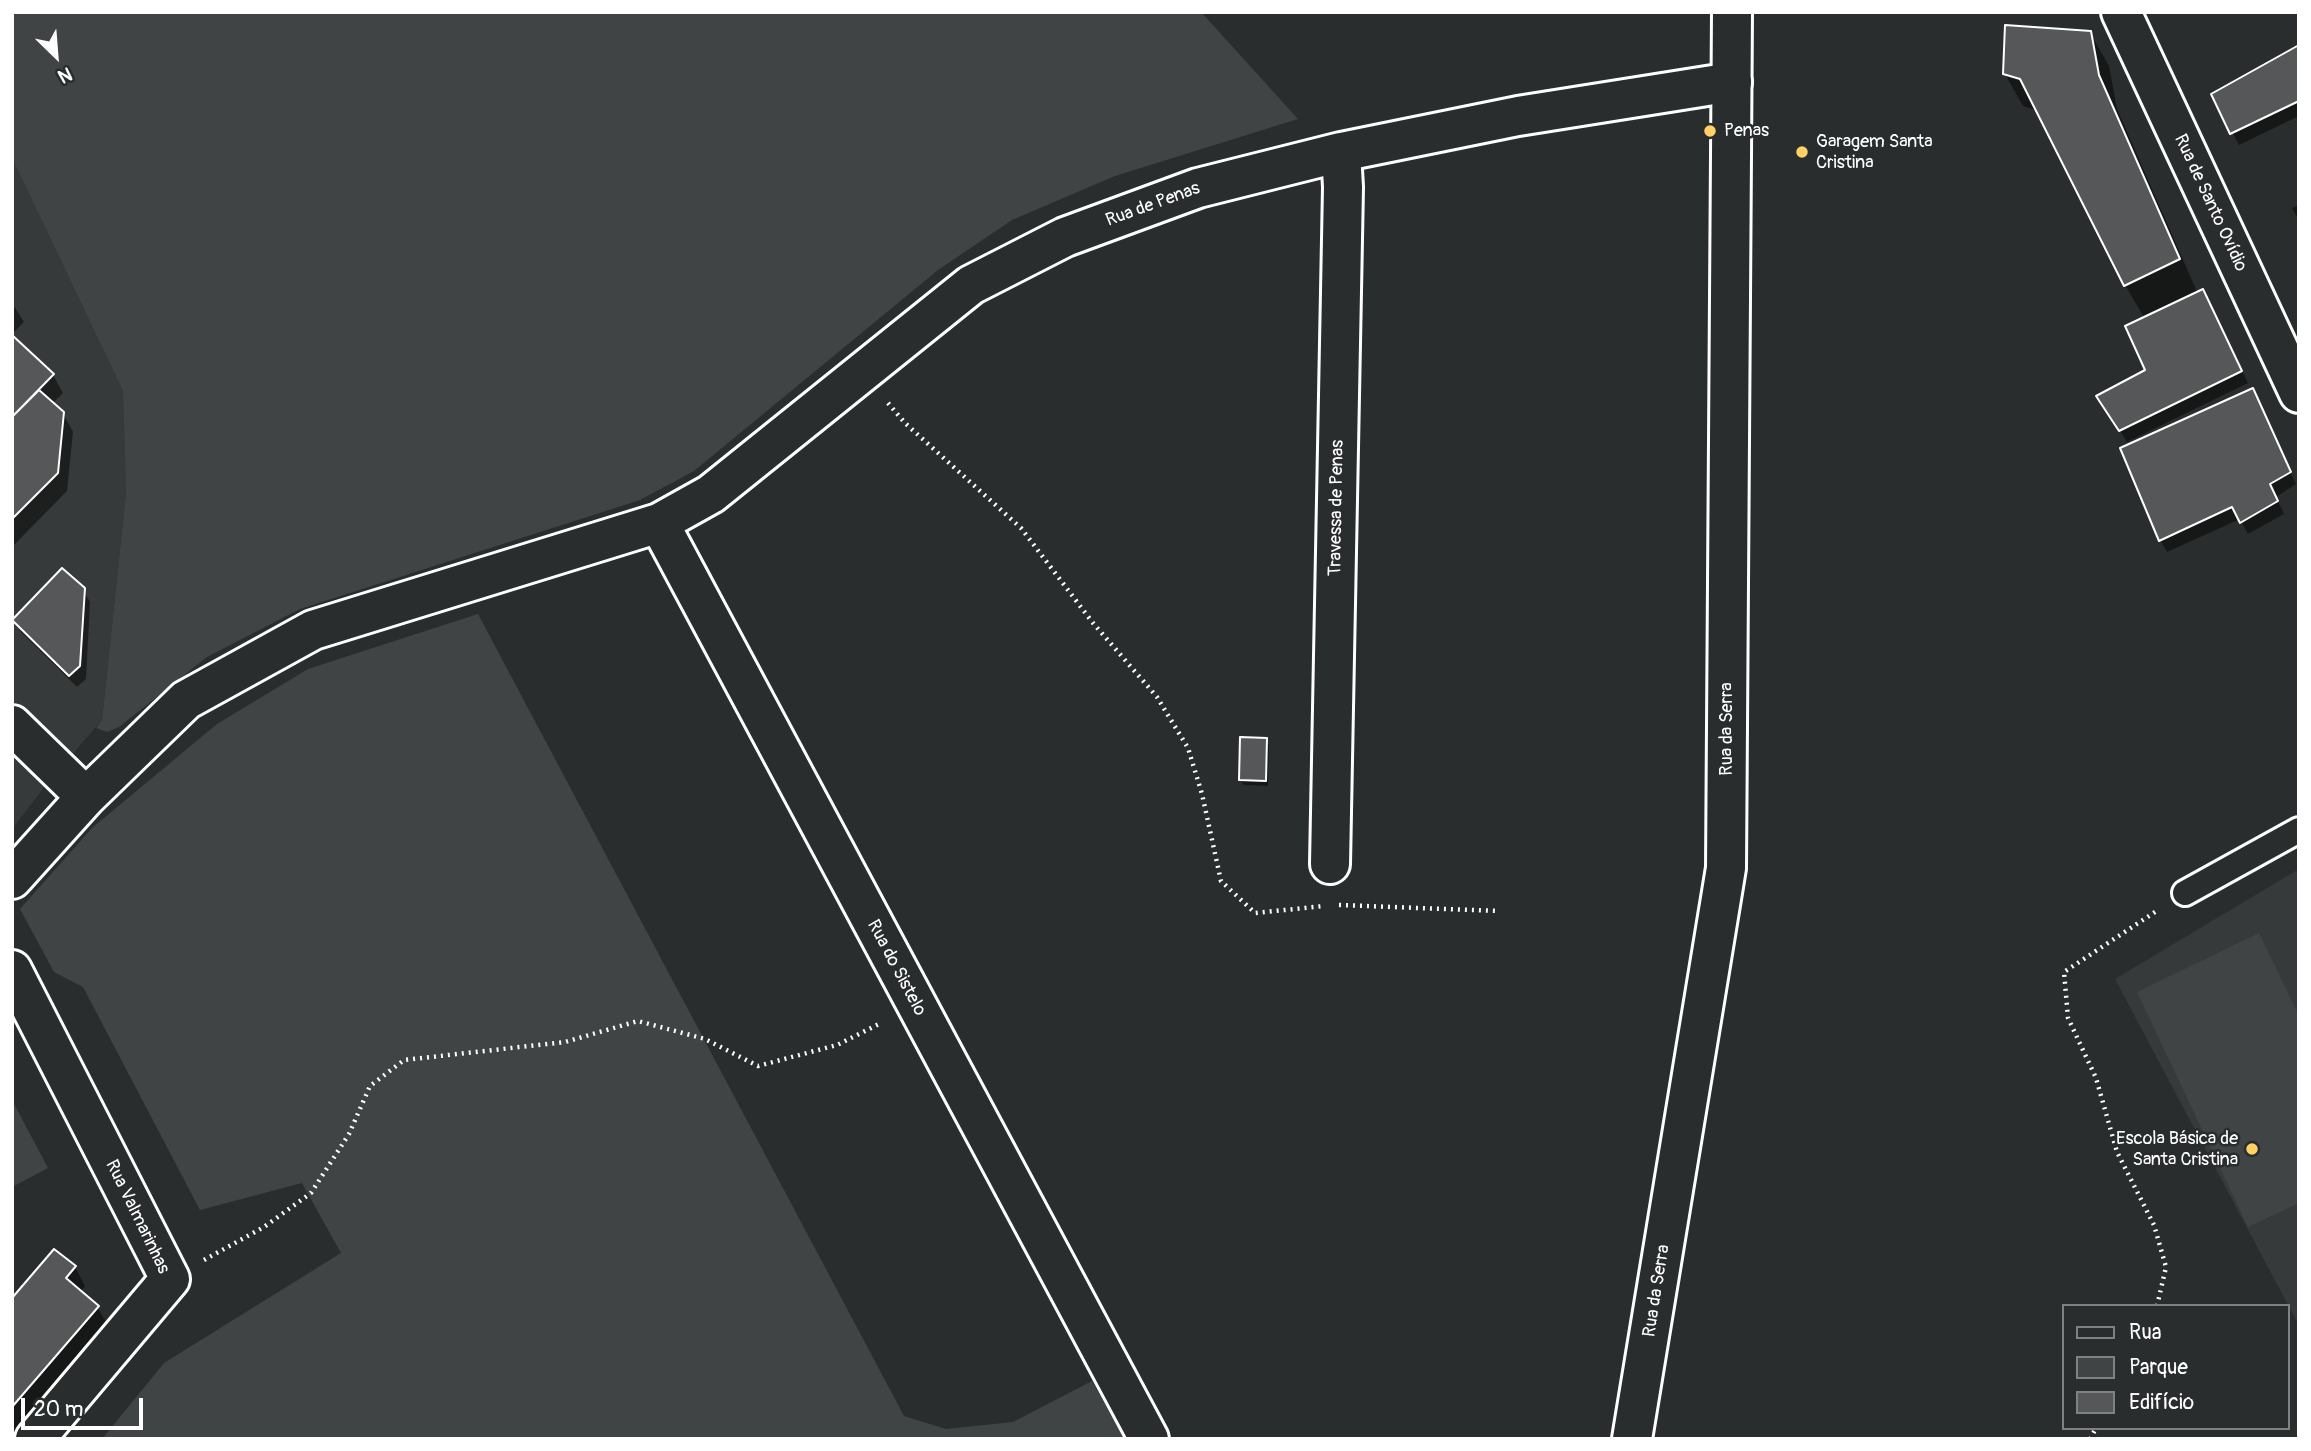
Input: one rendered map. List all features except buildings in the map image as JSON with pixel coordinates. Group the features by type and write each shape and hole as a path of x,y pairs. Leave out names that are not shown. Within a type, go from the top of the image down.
{"street":[{"name":"Rua da Serra","path":"1632,1439 1726,868 1732,12"},
{"name":"Rua de Santo Ovídio","path":"2121,12 2299,393"},
{"name":"Rua de Penas","path":"86,797 186,700 313,630 659,523 711,494 971,285 1065,237 1198,188 1341,152 1518,116 1732,82"},
{"name":"Travessa de Penas","path":"1330,863 1343,187 1341,152"},
{"name":"Rua do Sistelo","path":"659,523 1140,1430"},
{"path":"12,725 86,797 12,878"},
{"name":"Rua Valmarinhas","path":"12,970 170,1279 35,1439"}],"lane":[{"path":"2185,893 2299,830"}],"path":[{"path":"862,373 905,422 1021,528 1093,623 1157,697 1188,748 1202,794 1221,881 1255,913 1300,907 1353,905 1499,911"},
{"path":"2157,1304 2166,1267 2154,1225 2118,1152 2096,1078 2068,1018 2064,972 2185,893"},
{"path":"170,1279 264,1227 311,1193 349,1135 370,1086 404,1060 565,1042 638,1021 705,1039 758,1066 837,1045 917,1006"}],"shaded area":[{"path":"12,158 123,391 126,493 102,720 12,829"},
{"name":"Escola Básica de Santa Cristina","path":"2299,869 2299,1318 2296,1320 2290,1304 2288,1304 2115,979"}],"green space":[{"path":"12,12 1201,12 1298,119 1115,176 1012,220 938,270 694,471 640,500 300,609 207,657 119,727 107,732 96,728 102,720 126,493 123,391 12,158"},
{"path":"478,614 904,1416 946,1429 1013,1422 1092,1381 1125,1439 102,1439 164,1363 341,1253 302,1183 200,1210 83,987 54,972 20,909 92,828 217,724 308,669"},
{"name":"Escola Básica de Santa Cristina","path":"2259,933 2299,1016 2299,1203 2248,1227 2137,992"},
{"path":"12,1100 48,1168 12,1187"}],"place":[{"name":"Penas","path":"1710,131"},
{"name":"Garagem Santa Cristina","path":"1802,152"},
{"name":"Escola Básica de Santa Cristina","path":"2252,1149"}]}
